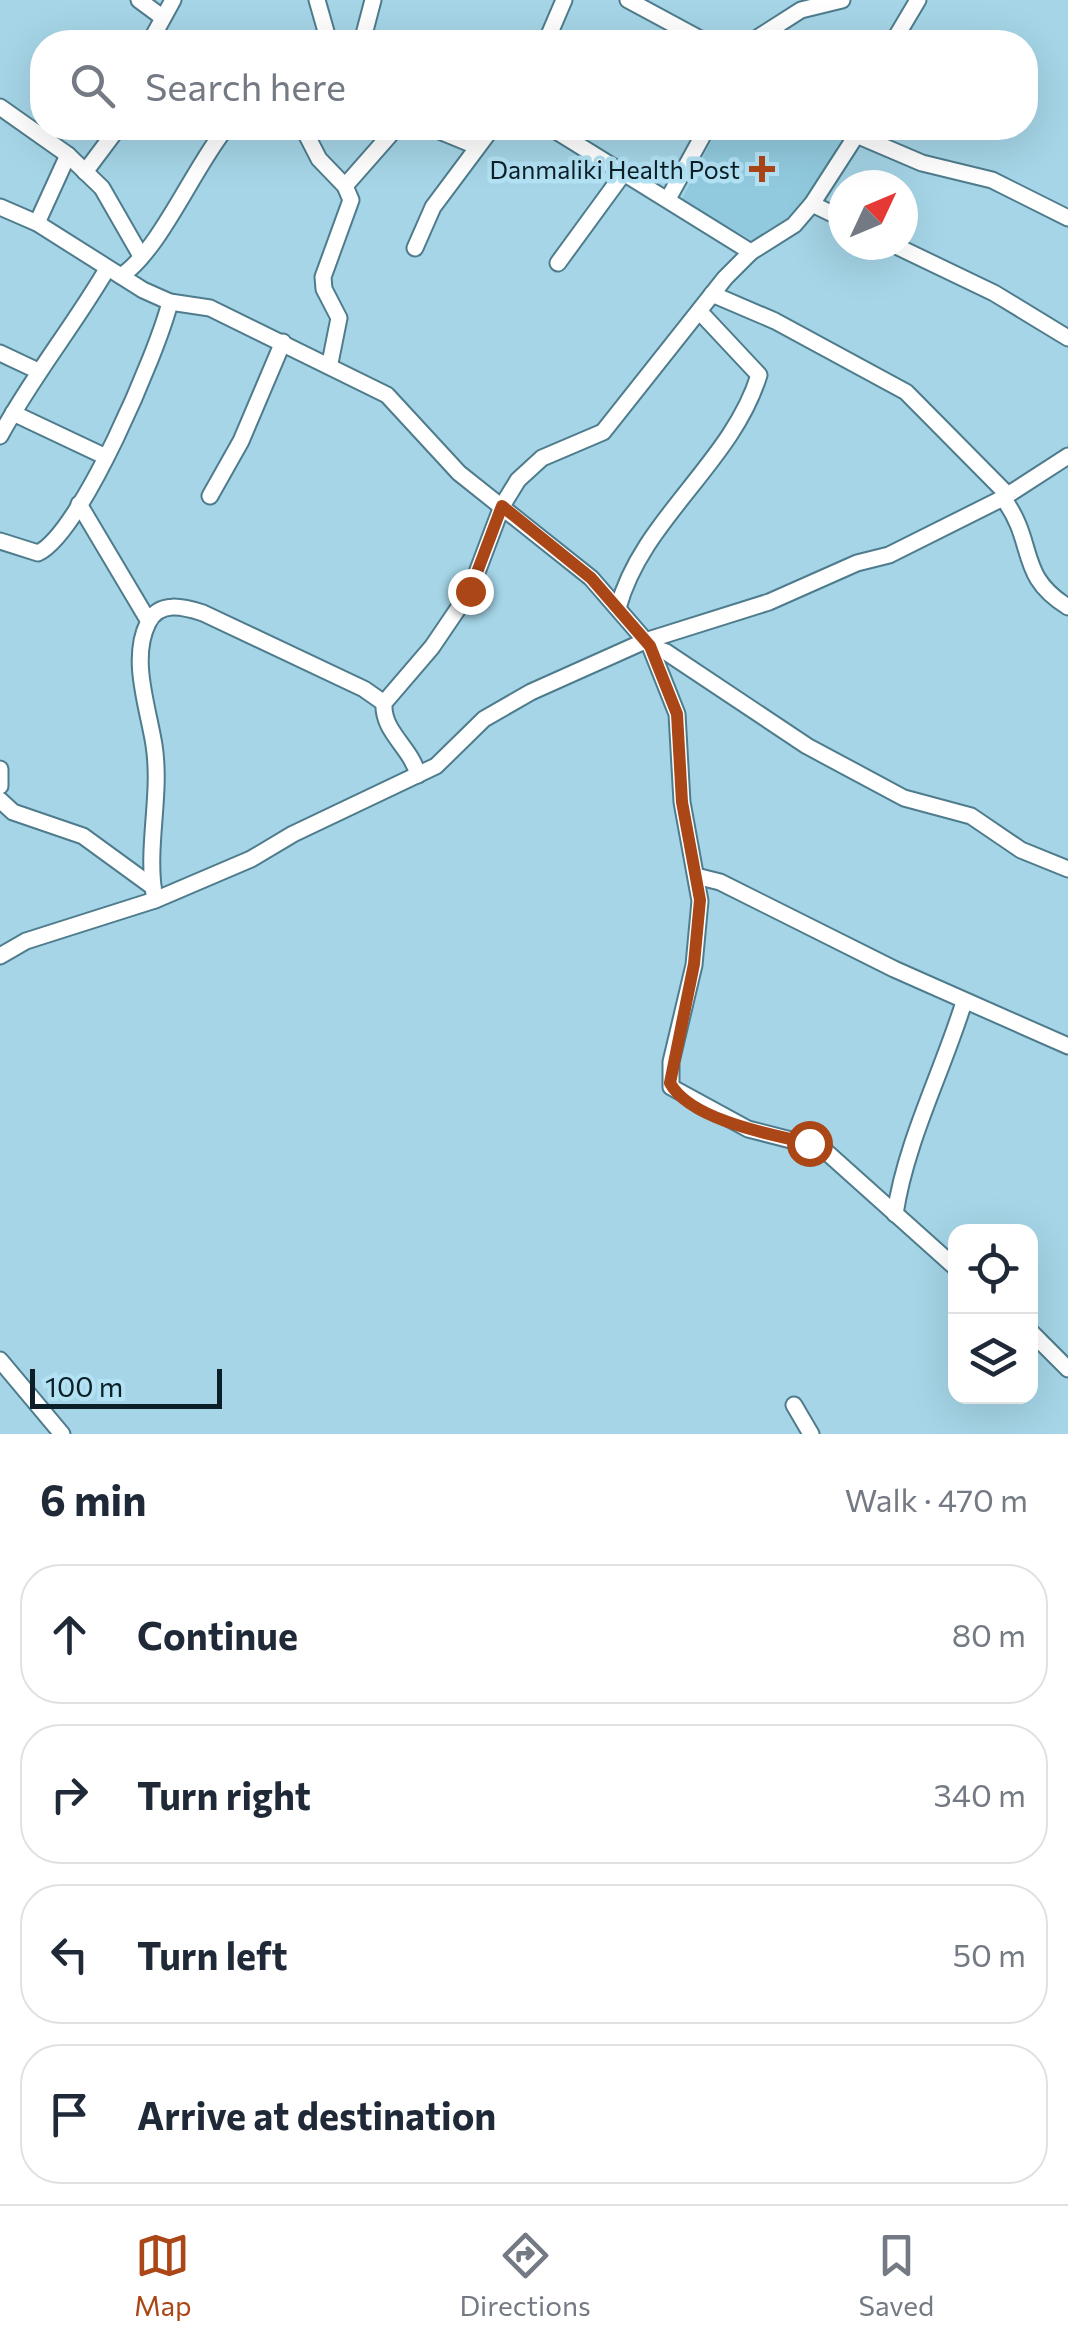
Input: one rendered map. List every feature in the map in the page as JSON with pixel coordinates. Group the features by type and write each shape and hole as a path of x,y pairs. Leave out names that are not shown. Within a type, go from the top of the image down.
{"street":[{"path":"139,0 162,18"},
{"path":"156,30 173,0"},
{"path":"318,0 326,30"},
{"path":"365,30 373,0"},
{"path":"551,30 564,0"},
{"path":"628,0 684,30"},
{"path":"770,30 801,10 842,0"},
{"path":"900,30 918,0"},
{"path":"0,107 30,128"},
{"path":"47,140 68,155 114,203 141,256"},
{"path":"85,172 109,140"},
{"path":"0,436 36,370 114,272 141,256 216,140"},
{"path":"309,140 319,158 344,186 352,208 324,277 324,289 339,318 330,363"},
{"path":"344,186 385,140"},
{"path":"461,140 476,146"},
{"path":"414,248 420,228 481,140"},
{"path":"570,140 751,252"},
{"path":"668,200 700,140"},
{"path":"418,775 414,757 384,720 384,702 432,647 470,591 502,506 530,467 603,432 712,294 751,252 774,241 812,204 854,140"},
{"path":"875,140 922,164 992,180 1065,219"},
{"path":"37,224 68,155"},
{"path":"558,263 622,174"},
{"path":"812,204 828,211"},
{"path":"0,208 37,224 170,302 210,308 330,363 400,404 459,473 591,578 647,643 677,714 682,802 700,900 694,964 671,1062 672,1087 748,1130 822,1148 948,1261"},
{"path":"918,257 994,293 1068,338"},
{"path":"712,294 792,330 906,392 1005,496 1025,534 1032,574 1068,606"},
{"path":"0,541 33,553 44,551 78,504 151,360 170,302"},
{"path":"618,608 624,584 646,544 718,450 753,395 759,375 700,312"},
{"path":"210,496 240,442 283,342"},
{"path":"0,354 36,370"},
{"path":"12,413 104,456"},
{"path":"0,956 36,938 251,860 293,834 449,757 476,726 506,704 647,643 769,602 856,563 889,555 1005,496 1068,456"},
{"path":"78,504 148,620"},
{"path":"154,894 150,844 156,765 140,650 148,620 169,606 202,613 384,702"},
{"path":"647,643 807,746 904,798 972,816 1021,850 1068,869"},
{"path":"0,768 0,786"},
{"path":"0,800 13,812 82,836 154,894"},
{"path":"695,868 964,1002 1068,1046"},
{"path":"896,1214 911,1143 932,1097 964,1002"},
{"path":"1038,1340 1068,1369"},
{"path":"0,1360 62,1434"},
{"path":"794,1405 811,1434"}],"shaded area":[{"name":"Danmaliki Health Post","path":"712,140 847,140 768,249 681,201"}],"place":[{"name":"Danmaliki Health Post","path":"762,169"}],"route":[{"path":"470,591 502,506 591,578 650,646 665,675 677,714 682,802 700,900 694,964 671,1062 670,1083 679,1094 748,1130 809,1143"}]}
